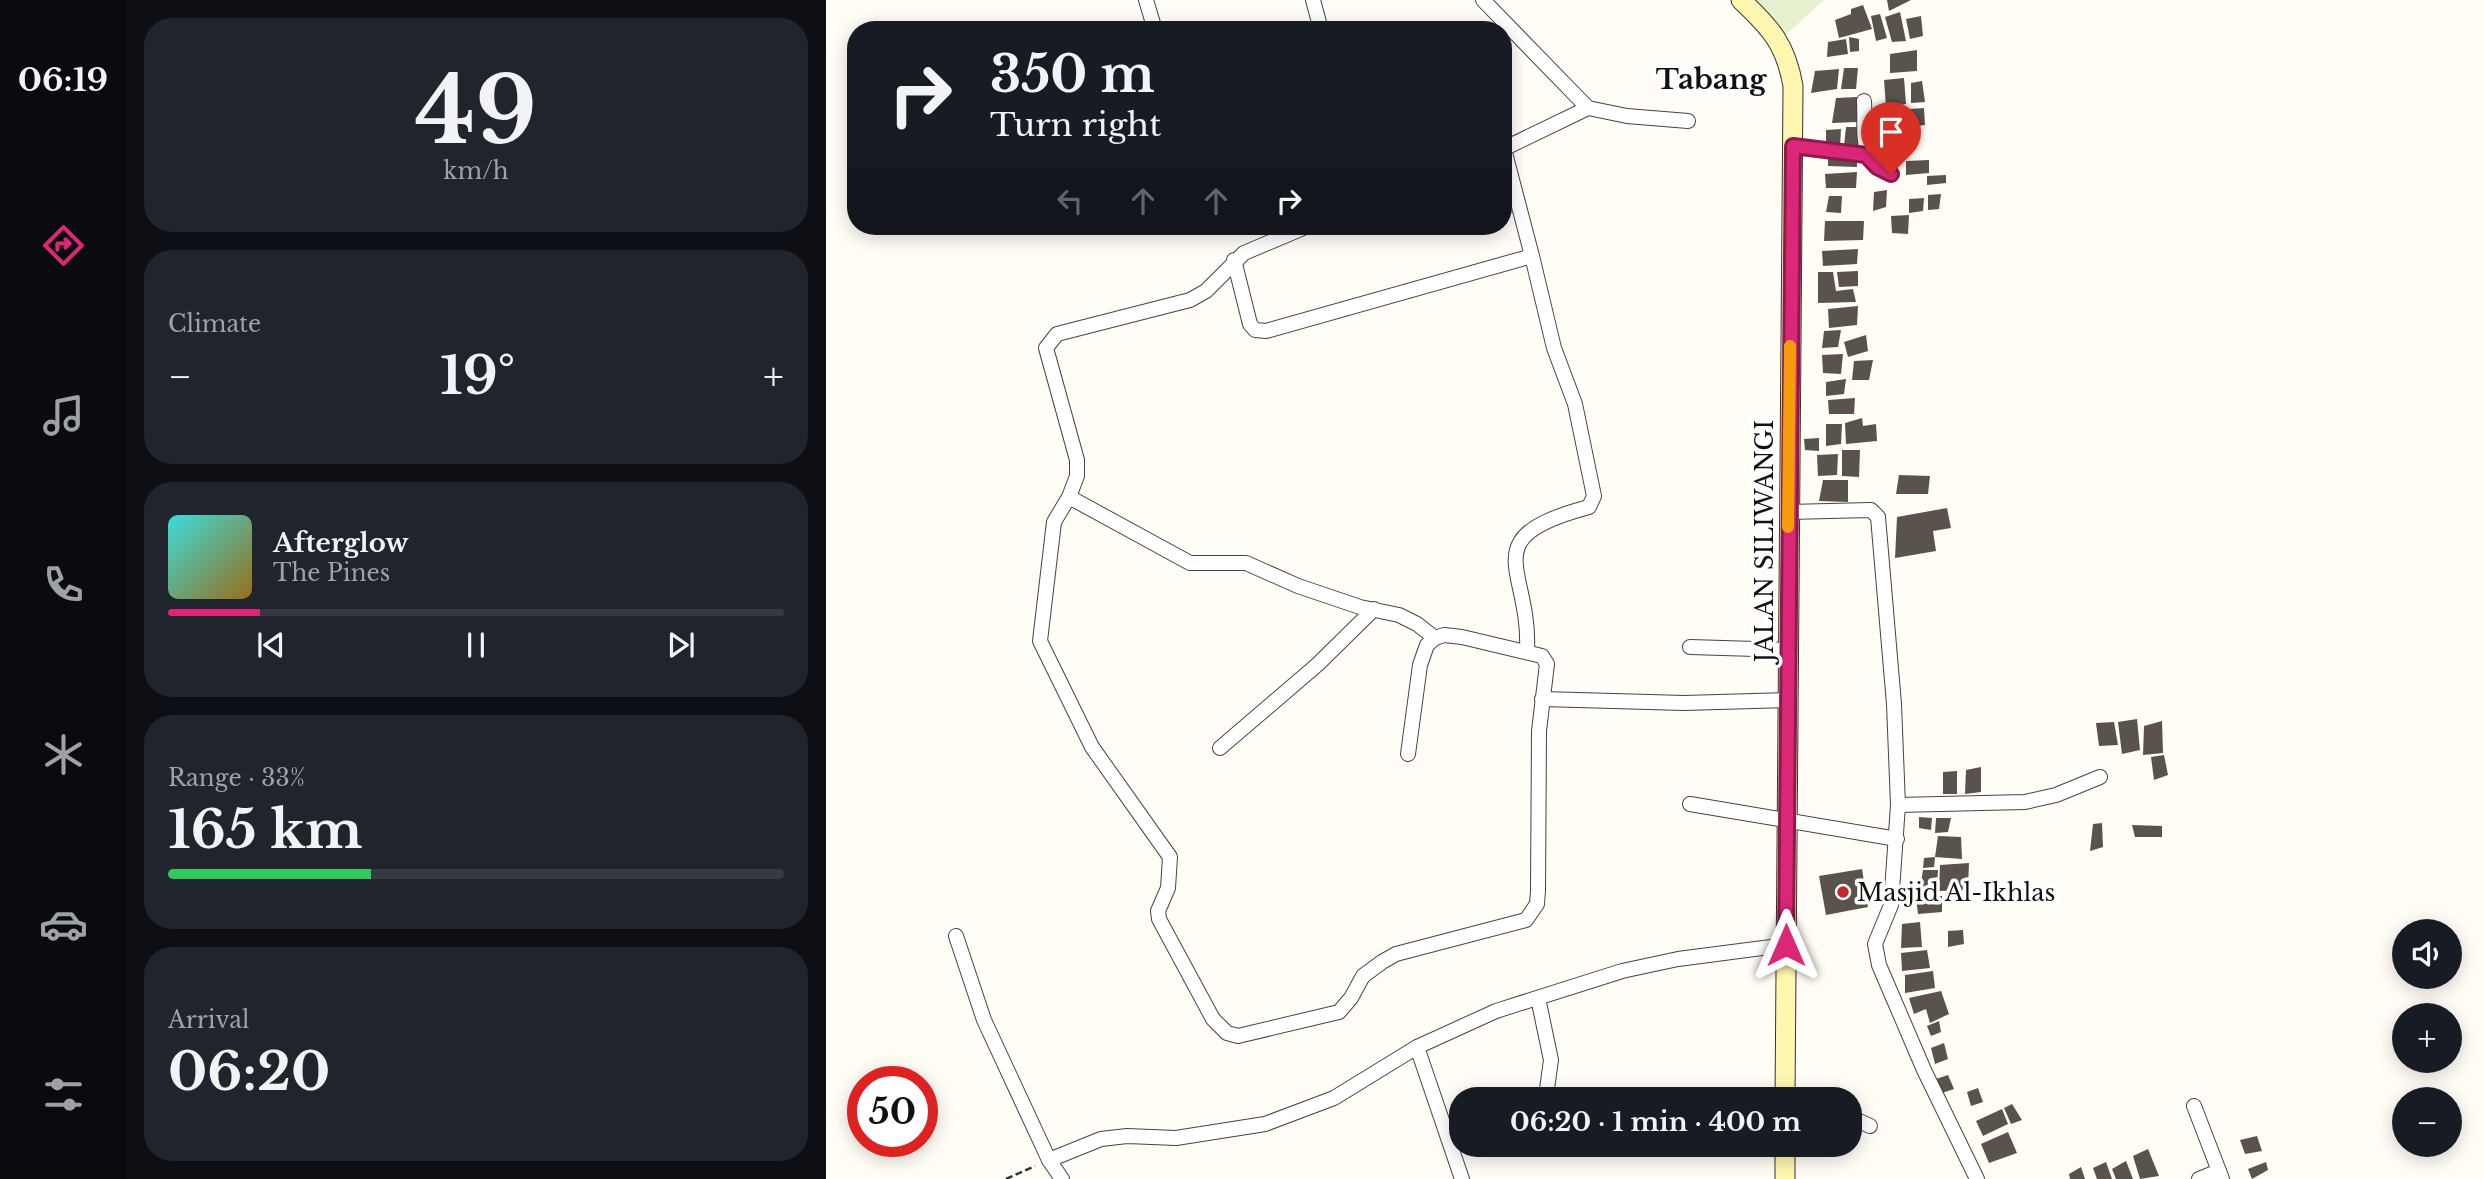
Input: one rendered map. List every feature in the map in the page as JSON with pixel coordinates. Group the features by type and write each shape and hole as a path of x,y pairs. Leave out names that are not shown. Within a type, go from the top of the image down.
{"main road":[{"name":"JALAN SILIWANGI","path":"1741,0 1778,38 1788,58 1793,86 1785,1087"},
{"path":"1785,1157 1785,1179"}],"street":[{"path":"1146,0 1152,21"},
{"path":"1313,0 1319,21"},
{"path":"1483,0 1503,21"},
{"path":"1512,30 1588,108 1627,116 1688,121"},
{"path":"1864,101 1866,155 1877,167 1891,174"},
{"path":"1512,145 1588,108"},
{"path":"1793,146 1866,155"},
{"path":"1512,180 1554,348 1575,404 1594,496 1589,507 1529,530 1521,539 1514,561 1527,620 1527,650"},
{"path":"1286,235 1256,247 1234,260 1206,290 1190,300 1069,329 1057,334 1046,348 1077,460 1077,476 1069,497 1054,522 1040,641 1092,747 1151,834 1167,851 1172,864 1168,888 1158,911 1159,919 1213,1019 1232,1035 1292,1025 1339,1012 1351,998 1363,976 1396,954 1512,926 1530,916 1537,904 1538,891 1537,800 1542,699 1547,664 1542,656 1527,650 1462,637 1444,635 1435,639 1427,645 1420,665 1408,754"},
{"path":"1234,260 1250,324 1255,330 1266,331 1532,256"},
{"path":"1069,497 1190,564 1246,563 1298,586 1399,615 1417,624 1435,639"},
{"path":"1788,512 1871,510 1878,517 1894,704 1898,805 1891,905 1875,944 1879,965 1924,1070 1977,1179"},
{"path":"1220,748 1317,666 1374,609"},
{"path":"1690,647 1787,650"},
{"path":"1542,699 1684,703 1788,700"},
{"path":"1898,805 2025,802 2056,795 2100,777"},
{"path":"1690,804 1897,839"},
{"path":"956,936 984,1020 1049,1160 1062,1179"},
{"path":"1049,1160 1101,1139 1127,1136 1176,1138 1265,1124 1334,1098 1416,1047 1496,1011 1622,971 1678,958 1786,945"},
{"path":"1538,998 1551,1060 1547,1087"},
{"path":"1416,1047 1462,1179"},
{"path":"2194,1106 2220,1175 2199,1179"},
{"path":"1862,1122 1870,1126"}],"path":[{"path":"1006,1179 1049,1160"}],"green space":[{"path":"1747,0 1824,0 1781,39"}],"building":[{"path":"1887,0 1911,0 1889,11"},
{"path":"1863,5 1872,29 1839,38 1835,20 1851,14 1851,9"},
{"path":"1900,12 1906,41 1892,42 1885,17"},
{"path":"1880,14 1887,38 1876,41 1871,16"},
{"path":"1921,16 1923,36 1910,39 1906,19"},
{"path":"1849,37 1859,39 1859,51 1850,52"},
{"path":"1846,39 1848,54 1827,57 1828,42"},
{"path":"1917,50 1917,71 1890,73 1890,54"},
{"path":"1844,68 1858,68 1856,89 1841,89"},
{"path":"1839,69 1837,89 1811,93 1815,71"},
{"path":"1904,78 1906,104 1886,107 1884,80"},
{"path":"1922,81 1925,102 1911,103 1911,83"},
{"path":"1857,97 1857,122 1832,123 1836,98"},
{"path":"1924,108 1925,125 1897,128 1896,110"},
{"path":"1846,127 1862,127 1861,148 1844,146"},
{"path":"1841,129 1840,147 1826,147 1826,130"},
{"path":"1828,154 1857,158 1857,167 1828,166"},
{"path":"1929,160 1929,173 1906,175 1906,161"},
{"path":"1857,172 1856,188 1826,188 1825,174"},
{"path":"1946,175 1946,183 1927,185 1927,176"},
{"path":"1887,190 1886,207 1873,211 1874,192"},
{"path":"1941,194 1939,209 1928,210 1928,195"},
{"path":"1829,196 1842,196 1841,213 1826,212"},
{"path":"1924,198 1923,211 1909,213 1909,199"},
{"path":"1909,215 1908,234 1892,233 1891,216"},
{"path":"1825,221 1864,221 1863,240 1824,241"},
{"path":"1858,249 1857,264 1823,266 1822,251"},
{"path":"1858,271 1858,286 1839,287 1837,272"},
{"path":"1818,272 1833,272 1836,291 1853,289 1856,302 1818,303"},
{"path":"1858,306 1857,325 1829,328 1828,309"},
{"path":"1841,330 1838,347 1822,348 1824,331"},
{"path":"1866,335 1868,351 1848,357 1844,342"},
{"path":"1843,354 1841,374 1823,373 1822,355"},
{"path":"1873,360 1869,380 1852,380 1854,361"},
{"path":"1846,379 1844,394 1826,396 1826,382"},
{"path":"1855,398 1854,414 1829,414 1828,400"},
{"path":"1862,418 1863,426 1876,424 1877,441 1846,444 1845,423"},
{"path":"1826,424 1842,424 1841,444 1826,446"},
{"path":"1819,438 1819,451 1805,450 1804,439"},
{"path":"1842,450 1860,450 1859,477 1842,476"},
{"path":"1838,454 1837,475 1818,476 1817,455"},
{"path":"1899,475 1930,476 1928,494 1896,494"},
{"path":"1823,480 1848,480 1848,502 1819,501"},
{"path":"1947,508 1951,528 1933,531 1936,551 1895,558 1897,517"},
{"path":"2137,719 2140,750 2122,754 2118,722"},
{"path":"2162,721 2163,753 2143,755 2144,726"},
{"path":"2114,722 2118,745 2099,746 2096,723"},
{"path":"2164,755 2168,775 2154,780 2151,757"},
{"path":"1981,767 1981,792 1965,794 1966,770"},
{"path":"1957,771 1957,794 1943,794 1943,772"},
{"path":"1919,817 1932,818 1931,830 1919,828"},
{"path":"1936,818 1951,818 1948,832 1935,833"},
{"path":"2102,823 2103,847 2090,851 2093,824"},
{"path":"2132,825 2162,826 2162,837 2135,837"},
{"path":"1938,836 1961,837 1962,859 1935,857"},
{"path":"1935,857 1934,867 1923,868 1924,858"},
{"path":"1969,863 1968,890 1939,891 1940,865"},
{"name":"Masjid Al-Ikhlas","path":"1862,869 1868,907 1826,915 1819,876"},
{"path":"1923,870 1938,870 1937,887 1920,889"},
{"path":"1942,896 1942,912 1918,914 1916,898"},
{"path":"1920,922 1922,947 1901,948 1902,924"},
{"path":"1963,930 1964,944 1948,947 1948,931"},
{"path":"1927,950 1930,968 1902,971 1901,953"},
{"path":"1933,971 1935,988 1905,993 1905,975"},
{"path":"1941,991 1949,1014 1930,1023 1926,1009 1914,1014 1909,998"},
{"path":"1939,1021 1941,1032 1931,1036 1927,1026"},
{"path":"1944,1043 1948,1059 1935,1064 1931,1048"},
{"path":"1948,1075 1954,1089 1942,1093 1936,1079"},
{"path":"1978,1088 1983,1102 1971,1106 1967,1092"},
{"path":"2012,1104 2022,1120 2011,1124 2004,1108"},
{"path":"2002,1109 2008,1124 1983,1136 1976,1121"},
{"path":"2008,1132 2017,1153 1989,1163 1981,1144"},
{"path":"2257,1136 2262,1151 2245,1154 2240,1140"},
{"path":"2148,1149 2159,1176 2140,1179 2133,1156"},
{"path":"2126,1161 2133,1179 2116,1179 2112,1169"},
{"path":"2106,1162 2112,1179 2097,1179 2093,1168"},
{"path":"2266,1162 2268,1170 2252,1179 2248,1169"},
{"path":"2081,1167 2085,1179 2070,1179 2069,1174"}],"slow traffic":[{"path":"1788,527 1790,346"}],"place":[{"name":"Masjid Al-Ikhlas","path":"1843,892"}],"district":[{"name":"Tabang","path":"1711,79"}],"route":[{"path":"1786,945 1793,146 1866,155 1877,167 1891,174"}]}
